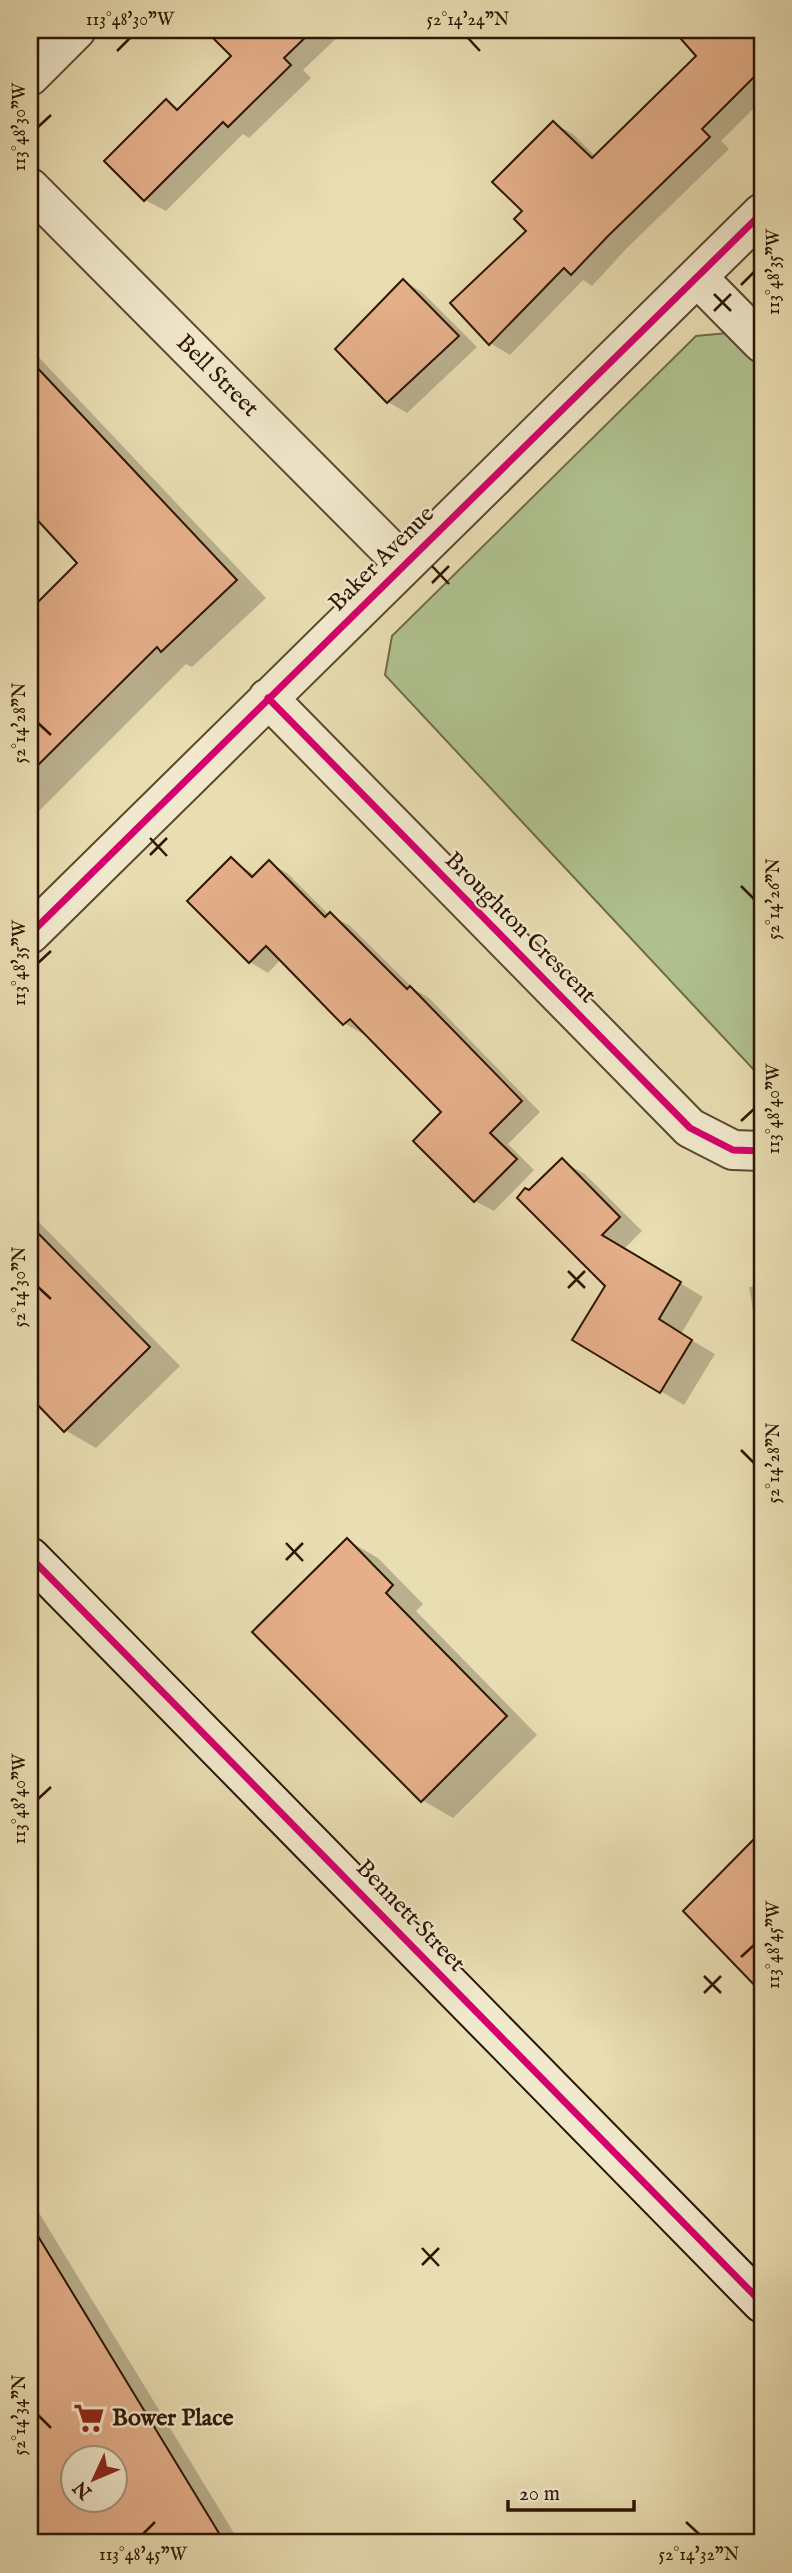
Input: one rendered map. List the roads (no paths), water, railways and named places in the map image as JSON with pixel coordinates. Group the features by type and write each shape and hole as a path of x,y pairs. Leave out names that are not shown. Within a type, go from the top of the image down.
{"street":[{"path":"30,76 76,30"},
{"name":"Bell Street","path":"30,188 404,564"},
{"name":"Baker Avenue","path":"30,934 762,213"},
{"path":"697,276 762,343"},
{"name":"Broughton Crescent","path":"268,698 690,1128 733,1150 762,1151"},
{"name":"Bennett Street","path":"30,1557 762,2303"}],"place":[{"name":"Bower Place","path":"89,2418"}]}
